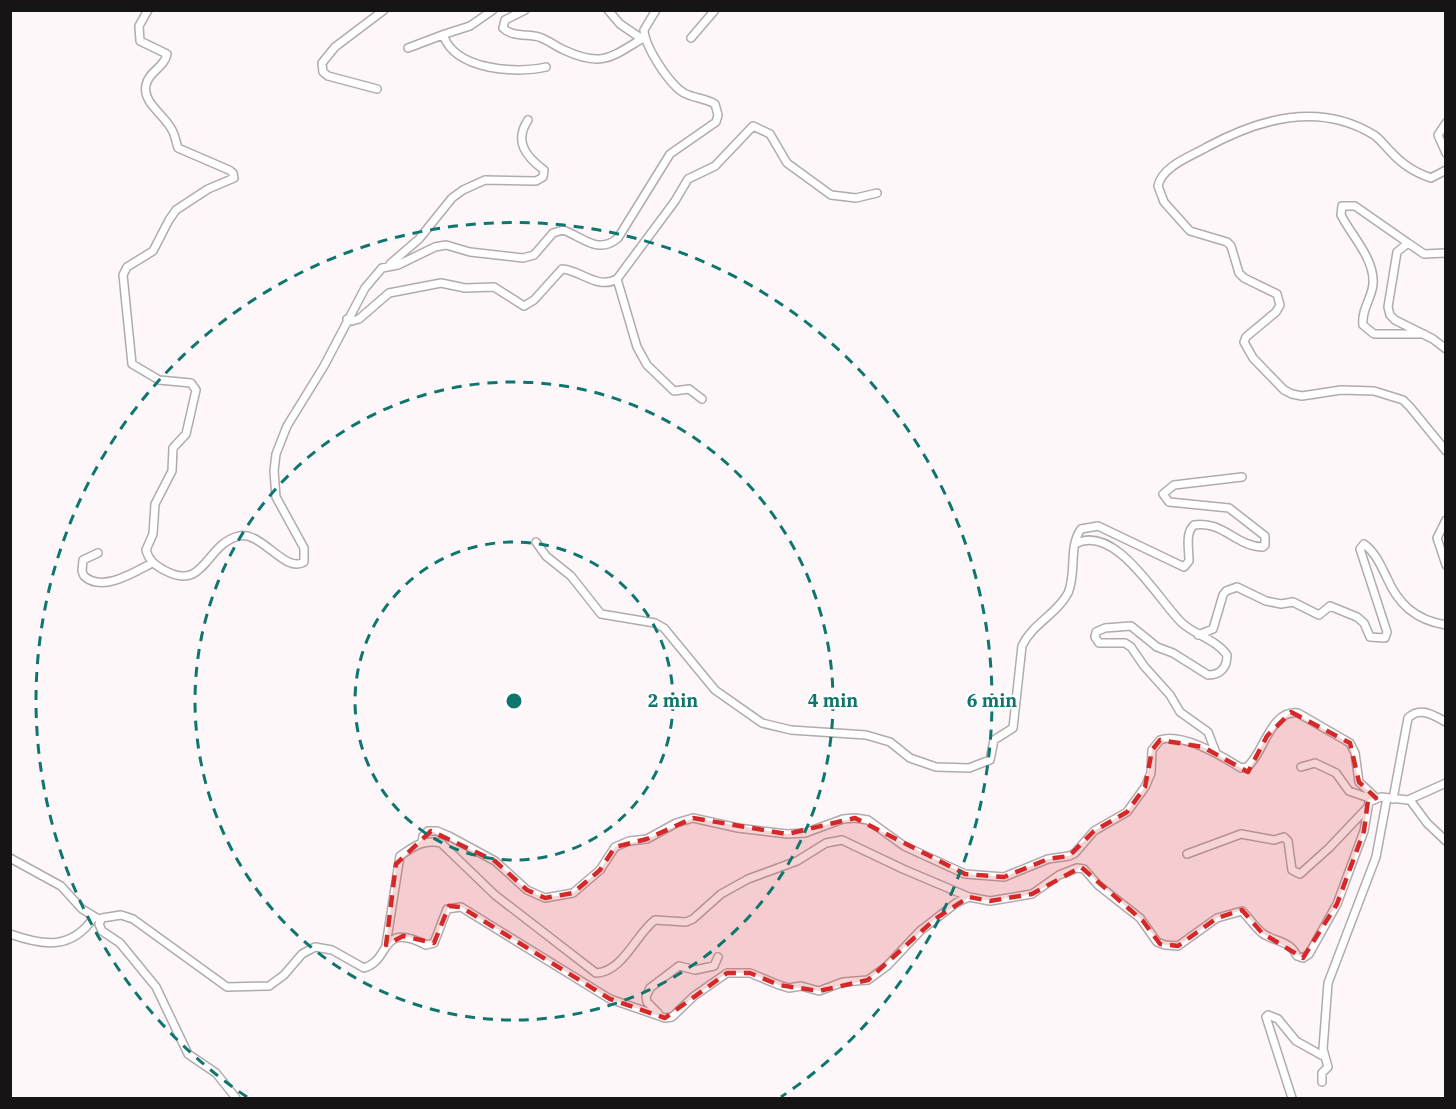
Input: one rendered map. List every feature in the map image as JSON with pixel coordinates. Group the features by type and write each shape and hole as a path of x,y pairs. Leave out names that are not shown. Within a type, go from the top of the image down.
{"street":[{"path":"148,10 139,26 140,41 167,54 146,85 149,101 172,129 178,148 229,170 233,173 234,178 208,189 176,210 153,251 124,271 132,364 159,380 192,383 196,390 186,434 173,448 172,471 155,504 153,534 146,550 152,562 177,576 193,575 225,542 244,535 257,540 290,562 299,565 304,562 304,548 276,497 274,471 276,454 287,426 324,366 365,288 382,268 397,261 436,220 452,198 485,180 536,181 543,177 544,170 526,156 522,145 521,130 528,120"},
{"path":"377,89 328,76 323,72 322,63 335,47 384,10"},
{"path":"408,48 470,26 493,10"},
{"path":"525,10 505,20 503,28 512,34 544,39 564,50 594,60 623,52 643,38 644,30 656,10"},
{"path":"382,268 398,265 435,247 446,245 470,252 523,258 534,255 553,233 563,230 596,246 612,244 618,238 670,154 708,129 716,122 718,115 715,104 701,96 684,93 659,65 643,38 620,24 608,10"},
{"path":"691,38 715,10"},
{"path":"445,34 444,37 451,49 470,61 525,70 546,67"},
{"path":"1446,170 1431,178 1412,172 1375,136 1347,123 1320,118 1281,117 1242,130 1183,161 1166,172 1158,186 1164,202 1190,231 1227,242 1232,246 1239,273 1244,278 1277,294 1280,305 1276,312 1244,342 1253,358 1284,390 1302,396 1341,390 1384,393 1403,400 1446,451"},
{"path":"1446,123 1438,135 1446,153"},
{"path":"347,319 352,321 359,319 389,293 428,285 449,283 472,289 494,287 524,306 534,300 562,269 599,283 611,283 617,279 675,201 688,179 715,166 750,127 765,129 787,163 831,195 856,198 876,193"},
{"path":"1424,334 1374,334 1365,329 1362,320 1373,284 1372,272 1341,215 1342,206 1355,206 1425,254 1446,254"},
{"path":"1408,243 1395,255 1389,311 1395,320 1424,334 1446,349"},
{"path":"617,279 635,343 647,365 674,391 689,389 702,399"},
{"path":"536,542 546,556 571,576 601,615 655,623 664,628 715,690 762,723 791,730 866,735 897,746 910,758 928,765 959,769 990,760 994,740 1013,728 1022,646 1026,637 1052,613 1067,595 1075,544 1081,529 1098,526 1184,567 1189,561 1190,529 1200,524 1224,529 1248,544 1263,547 1265,536 1235,511 1207,504 1169,502 1163,494 1174,485 1242,477"},
{"path":"1446,520 1437,538 1446,565"},
{"path":"1075,544 1086,539 1104,542 1148,580 1180,621 1198,635 1220,647 1227,655 1227,662 1217,674 1203,674 1173,653 1157,647 1131,626 1106,628 1096,632 1095,637 1099,643 1125,643 1131,647 1144,666 1170,695 1180,712 1208,732 1216,753"},
{"path":"1198,635 1213,629 1223,595 1226,591 1237,587 1266,601 1277,604 1293,602 1320,615 1330,606 1336,607 1364,623 1370,637 1385,638 1386,632 1360,549 1364,544 1376,556 1406,607 1425,620 1446,625"},
{"path":"99,553 83,560 81,565 84,576 95,581 113,580 152,562"},
{"path":"1322,1082 1322,1073 1328,1067 1323,1056 1328,983 1376,857 1408,718 1418,712 1424,712 1446,722"},
{"path":"386,945 396,864 400,856 422,842 428,831 438,831 495,861 527,890 544,898 573,893 600,870 615,846 629,841 647,839 684,819 701,818 738,828 787,834 805,833 843,819 868,820 904,846 965,874 1004,877 1048,859 1075,853 1094,831 1127,812 1145,787 1151,773 1152,750 1160,740 1174,739 1216,753 1241,768 1247,767 1285,714 1298,713 1350,743 1355,753 1359,782 1374,799"},
{"path":"1301,767 1316,763 1336,772 1349,791 1374,799 1410,800 1446,783"},
{"path":"1187,854 1241,834 1274,840 1284,837 1288,841 1292,870 1300,874 1329,849 1374,799"},
{"path":"1410,800 1427,823 1446,841"},
{"path":"422,842 441,843 495,895 596,973 603,972 613,965 655,920 686,922 693,919 730,889 748,879 797,861 836,840 854,843 903,869 969,897 990,901 1032,894 1064,873 1081,868 1117,901 1140,918 1157,942 1178,946 1217,918 1242,911 1262,933 1277,938 1293,949 1297,956 1303,958 1309,954 1337,903 1364,831 1368,807"},
{"path":"10,858 61,886 82,909 97,918 102,931 120,943 156,987 188,1054 216,1073 236,1098"},
{"path":"10,934 41,943 66,941 80,933 97,918 122,915 132,919 227,987 269,986 284,975 302,954 315,947 332,950 364,968 371,966 386,945 403,936 426,945 434,943 447,909 461,907 610,999 672,1017 694,996 727,973 750,973 784,987 801,986 819,991 843,982 868,980 886,966 935,918 969,897"},
{"path":"660,1015 647,1002 650,988 679,966 708,970 714,966 718,957"},
{"path":"1292,1098 1274,1044 1268,1015 1278,1019 1296,1041 1323,1056"}],"highlighted area":[{"path":"1291,712 1350,743 1359,782 1376,798 1368,800 1364,831 1337,904 1303,958 1262,933 1242,910 1217,918 1178,946 1160,944 1143,921 1081,867 1032,894 990,901 969,897 935,919 868,980 819,991 779,985 750,973 727,973 665,1018 610,999 461,907 449,906 434,943 403,936 386,945 396,864 431,831 495,861 527,890 545,898 573,893 600,870 615,847 647,839 693,818 787,834 855,818 965,874 1004,877 1048,859 1069,856 1094,831 1127,812 1145,787 1152,750 1160,740 1203,747 1248,772 1267,736"}]}
